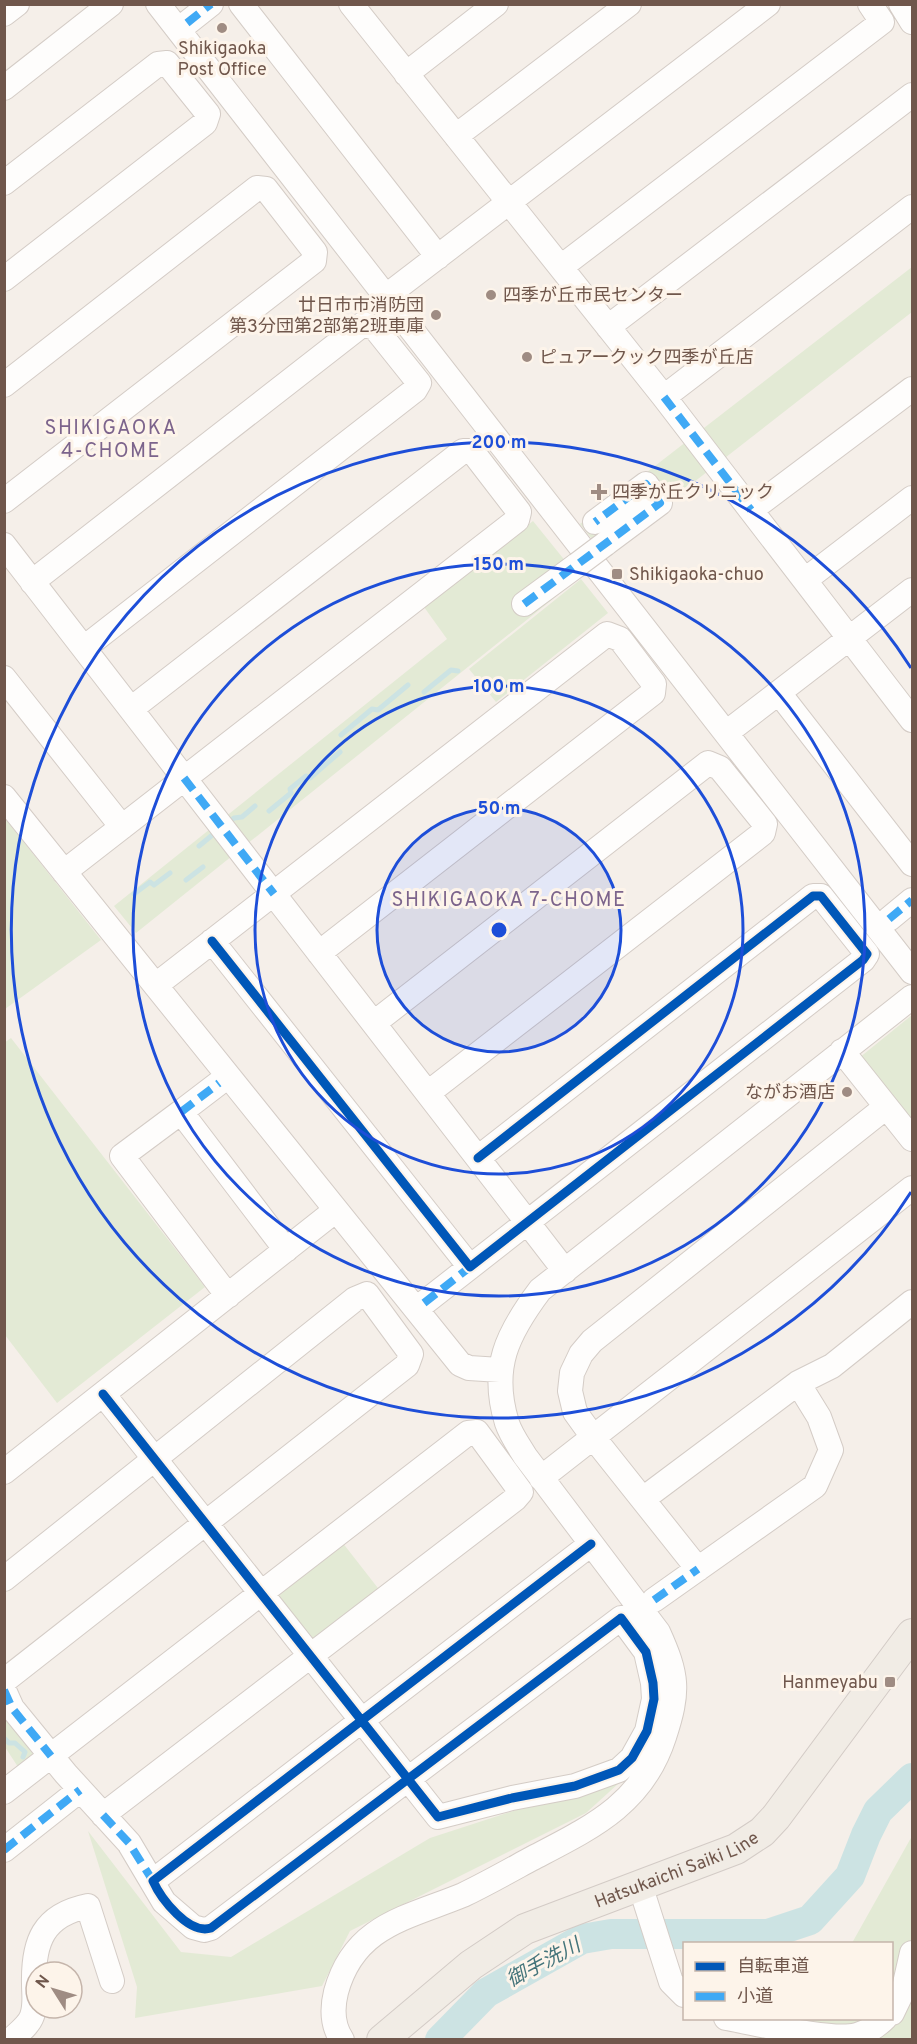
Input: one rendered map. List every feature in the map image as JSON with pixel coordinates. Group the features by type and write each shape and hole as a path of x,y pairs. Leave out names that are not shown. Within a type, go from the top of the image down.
{"main road":[{"name":"Hatsukaichi Saiki Line","path":"382,2040 471,1965 525,1929 643,1897 736,1849 762,1832 776,1817 912,1634"}],"street":[{"path":"4,14 17,4"},
{"path":"4,88 111,4"},
{"path":"158,4 912,972"},
{"path":"187,23 211,4"},
{"path":"241,4 438,256"},
{"path":"406,74 496,4"},
{"path":"456,136 629,4"},
{"path":"385,297 768,4"},
{"path":"561,267 882,22 870,4"},
{"path":"901,4 912,22"},
{"path":"357,7 406,74 664,397 849,638 908,705"},
{"path":"4,183 159,64 167,63 208,114 205,123 4,279"},
{"path":"608,327 912,95"},
{"path":"4,384 257,189 266,189 315,252 314,261 4,501"},
{"path":"664,397 912,207"},
{"path":"32,582 363,324 375,328 418,383 415,390 84,648"},
{"path":"751,510 912,389"},
{"path":"64,872 518,520 519,512 472,451 463,451 131,709"},
{"path":"524,604 660,503 646,484 595,522"},
{"path":"805,580 912,498"},
{"path":"4,545 565,1270"},
{"path":"726,733 912,590"},
{"path":"156,986 607,634 620,639 654,684 653,693 319,952"},
{"path":"4,678 123,827"},
{"path":"779,693 912,864"},
{"path":"374,1023 708,763 720,768 765,824 763,833 428,1093"},
{"path":"4,797 460,1365 469,1368 500,1370"},
{"path":"424,1303 863,960 867,954 821,896 813,896 478,1158"},
{"path":"889,918 912,900"},
{"path":"212,941 470,1267"},
{"path":"342,2040 336,2031 334,1998 354,1952 378,1930 465,1893 595,1825 621,1805 642,1782 658,1755 675,1693 672,1663 658,1632 525,1456 508,1425 501,1397 500,1370 508,1341 520,1316 540,1290 912,997"},
{"path":"842,1051 912,1139"},
{"path":"219,1083 122,1156 228,1296"},
{"path":"698,1569 592,1437 575,1412 570,1391 572,1373 581,1354 592,1341 886,1107"},
{"path":"181,1112 286,1250"},
{"path":"541,1478 912,1188"},
{"path":"4,1472 336,1210"},
{"path":"4,1579 355,1299 367,1294 411,1354 407,1365 4,1681"},
{"path":"643,1499 798,1383 832,1366 912,1302"},
{"path":"654,1600 814,1486 831,1450 819,1418 798,1383"},
{"path":"4,1690 12,1708 51,1756 129,1843 164,1902 193,1927 204,1930 211,1928 408,1779 621,1618 646,1652 654,1699 649,1724 632,1758 619,1770 574,1786 512,1798 438,1817 408,1779 362,1721 310,1656 155,1459 103,1394"},
{"path":"4,1792 468,1433 477,1432 520,1492 506,1506 103,1815"},
{"path":"153,1881 591,1544"},
{"path":"4,1850 80,1790"},
{"path":"643,1897 671,1982 683,1994"},
{"path":"11,2040 32,2016 35,2004 36,1947 44,1932 58,1917 88,1906 112,1981"},
{"path":"893,2009 904,1988 912,1953"},
{"path":"732,2020 832,2036 856,2036 884,2020"}],"green space":[{"path":"912,267 912,312 603,553 580,524"},
{"path":"533,521 579,578 136,933 114,906 447,639 424,607"},
{"path":"581,579 608,613 496,702 469,669"},
{"path":"4,817 101,940 5,1009 4,1009"},
{"path":"912,1015 912,1126 859,1058"},
{"path":"11,1038 205,1287 57,1403 5,1335 4,1043"},
{"path":"342,1542 381,1592 312,1645 273,1595"},
{"path":"4,1710 39,1755 20,1770 5,1747"},
{"path":"630,1773 586,1813 350,1931 322,1986 135,2018 137,1987 88,1831 181,1952 231,1957 430,1838"},
{"path":"912,1836 912,2039 791,2040 806,2020 893,2020 893,1942 853,1942"}],"waterway":[{"path":"424,692 451,670 458,671"},
{"path":"341,735 372,709 378,710 408,685"},
{"path":"269,811 291,793 290,789 306,776 310,778 340,752"},
{"path":"226,824 234,818 242,817 255,806"},
{"path":"199,846 216,832"},
{"path":"186,880 203,867"},
{"path":"134,894 150,882 154,885 170,873"},
{"path":"4,1738 9,1743 15,1743 25,1752 23,1757"},
{"name":"御手洗川","path":"440,2040 486,1993 582,1939 611,1934 768,1934 810,1920 850,1876 878,1811 912,1778"}],"marked path":[{"path":"187,23 211,4"},
{"path":"664,397 751,510"},
{"path":"524,604 660,503 646,484 595,522"},
{"path":"184,778 274,894"},
{"path":"889,919 912,900"},
{"path":"181,1112 219,1083"},
{"path":"424,1303 470,1267"},
{"path":"654,1600 698,1569"},
{"path":"4,1690 12,1708 51,1756"},
{"path":"4,1850 80,1790"},
{"path":"103,1815 129,1843 153,1881"}],"cycle path":[{"path":"212,941 470,1267 863,960 867,954 821,896 813,896 478,1158"},
{"path":"103,1394 187,1500 354,1711 396,1764 438,1817 512,1798 575,1786 619,1770 632,1758 647,1731 654,1699 653,1683 646,1652 621,1618 211,1928 203,1929 185,1921 177,1914 162,1897 153,1881 591,1544"}],"place":[{"name":"Shikigaoka Post Office","path":"222,28"},
{"name":"四季が丘市民センター","path":"491,295"},
{"name":"廿日市市消防団 第3分団第2部第2班車庫","path":"436,315"},
{"name":"ピュアークック四季が丘店","path":"527,357"},
{"name":"四季が丘クリニック","path":"599,492"},
{"name":"Shikigaoka-chuo","path":"617,574"},
{"name":"ながお酒店","path":"847,1092"},
{"name":"Hanmeyabu","path":"890,1682"}],"district":[{"name":"SHIKIGAOKA 4-CHOME","path":"111,438"},
{"name":"SHIKIGAOKA 7-CHOME","path":"509,899"}]}
